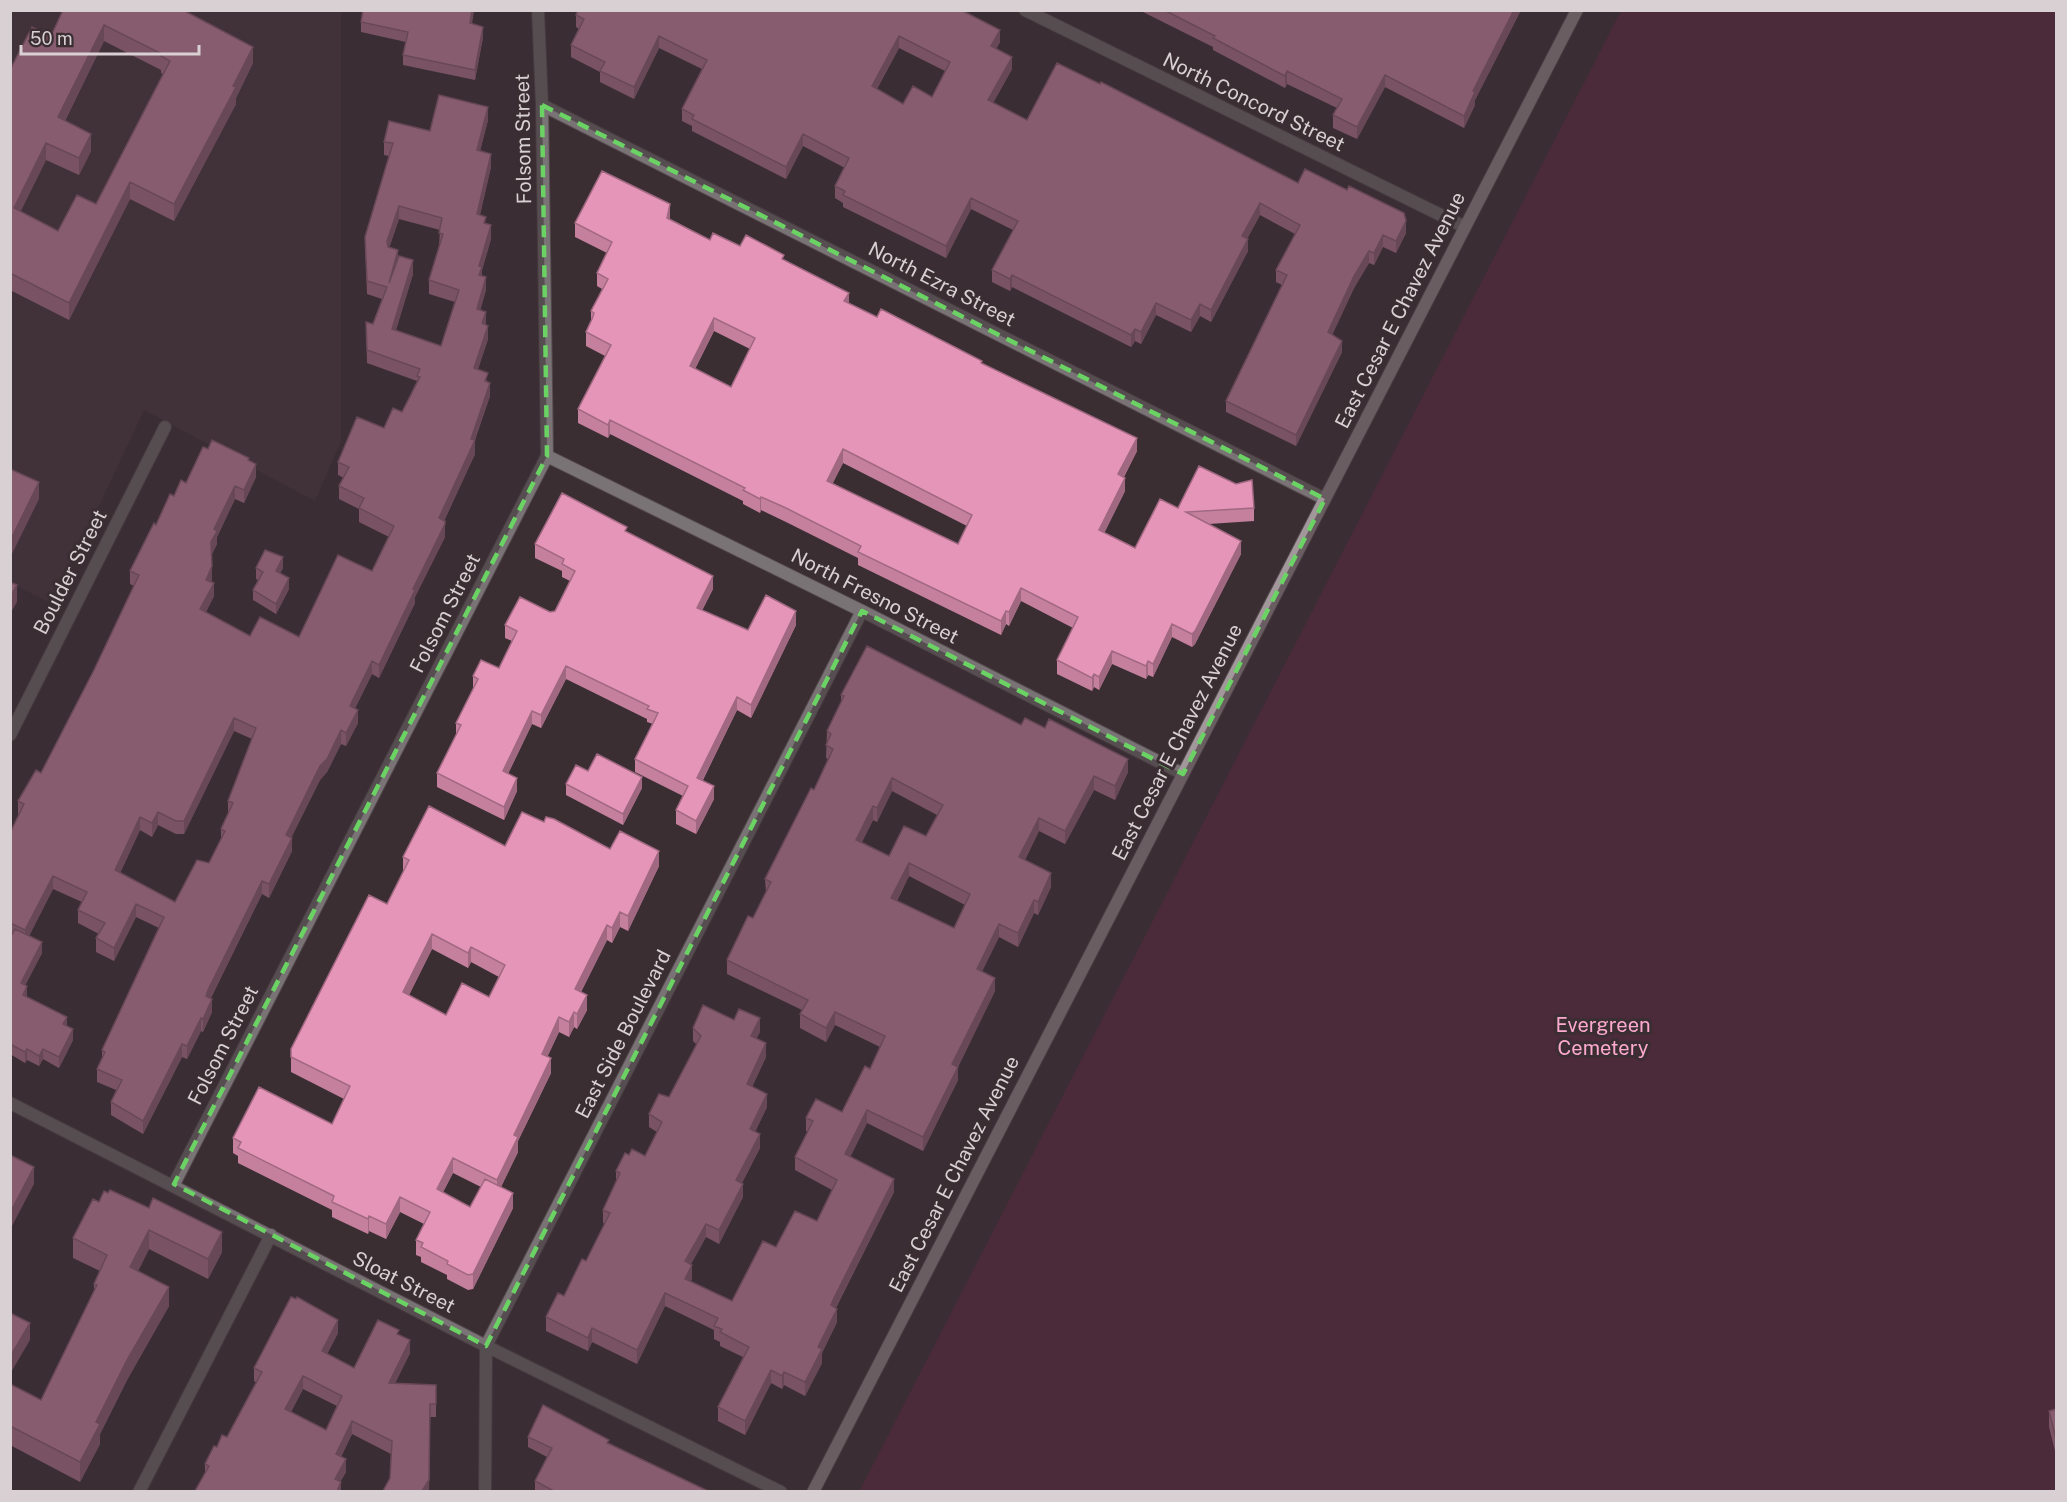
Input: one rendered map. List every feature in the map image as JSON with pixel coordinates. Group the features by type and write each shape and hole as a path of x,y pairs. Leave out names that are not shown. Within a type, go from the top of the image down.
{"main road":[{"name":"East Cesar E Chavez Avenue","path":"813,1491 1577,10"}],"street":[{"name":"Folsom Street","path":"174,1184 547,456 542,105 538,10"},
{"name":"North Concord Street","path":"1025,10 1465,227"},
{"name":"North Ezra Street","path":"542,105 1325,499"},
{"name":"Boulder Street","path":"10,735 165,427"},
{"name":"North Fresno Street","path":"547,456 862,611 1183,774"},
{"name":"East Side Boulevard","path":"484,1491 486,1346 862,611"},
{"name":"Sloat Street","path":"10,1103 174,1184 486,1346 781,1491"},
{"path":"139,1491 271,1235"}],"highlighted area":[{"path":"542,105 1325,499 1183,774 862,611 486,1346 174,1184 547,456"}],"shaded area":[{"path":"10,11 341,11 341,441 315,501 144,410 53,604 11,583"}],"green space":[{"name":"Evergreen Cemetery","path":"1621,11 2056,11 2056,1491 859,1492"}],"building":[{"path":"63,10 183,10 253,47 233,86 236,87 174,204 130,182 69,303 10,273 10,70 32,27 51,36","holes":["104,25 162,54 161,56 170,61 96,204 77,195 58,231 14,208 46,143 79,158 91,134 58,117"]},
{"path":"363,10 472,10 470,23 483,27 475,70 403,55 408,32 361,22"},
{"path":"578,10 961,10 1000,30 991,46 1012,57 988,100 1027,120 1057,63 1100,84 1101,82 1298,183 1305,169 1347,190 1349,186 1404,213 1406,221 1396,241 1383,235 1374,253 1369,251 1354,276 1328,332 1342,341 1296,435 1226,401 1287,275 1276,270 1300,225 1260,203 1242,236 1248,239 1211,310 1200,304 1191,320 1156,303 1141,332 1135,329 1131,335 1012,275 1010,279 992,270 1018,221 971,198 946,246 843,195 845,191 835,186 849,158 803,134 786,167 692,119 694,115 682,109 707,60 659,36 634,87 600,71 605,62 571,45 584,19 576,15","holes":["899,36 950,62 932,97 913,86 903,104 872,86"]},
{"path":"1164,10 1514,10 1473,91 1475,92 1464,116 1385,75 1357,127 1333,115 1342,99 1287,71 1285,76"},
{"path":"439,95 488,107 477,150 491,154 477,214 486,217 484,223 491,225 479,266 482,267 479,275 486,277 477,309 486,312 482,323 488,326 474,368 488,373 485,381 490,383 471,439 475,440 439,518 445,521 445,524 413,589 415,590 379,665 372,661 350,706 358,710 346,733 341,730 327,759 320,766 286,835 292,838 269,884 262,881 208,990 206,996 212,999 203,1019 201,1018 187,1046 182,1044 143,1121 111,1102 122,1080 97,1069 105,1052 102,1050 164,917 136,904 114,948 96,938 105,923 78,910 87,892 53,876 25,930 10,923 10,833 24,804 18,801 36,770 41,773 94,670 139,575 130,571 154,523 156,525 170,494 174,496 181,480 186,483 203,447 208,449 212,440 249,458 248,460 256,464 244,490 235,486 214,529 217,531 211,542 212,566 206,580 214,583 200,609 250,636 260,617 299,637 338,555 372,571 394,526 359,508 364,498 339,486 349,467 338,462 357,417 384,428 393,408 402,412 420,377 417,376 420,369 367,350 366,322 373,324 387,287 367,281 365,237 393,143 384,142 389,121 430,131","holes":["399,206 442,218 439,233 443,234 429,280 459,290 441,346 392,329 413,260 399,256 389,283 398,250 388,247 387,241","234,718 256,728 228,801 233,803 221,829 225,831 209,863 197,860 175,902 115,870 140,817 152,823 158,812 176,821 184,821"]},
{"path":"602,171 670,204 667,218 710,240 713,233 740,246 746,235 784,255 782,259 849,293 844,301 877,317 881,309 982,361 981,363 1137,438 1118,474 1125,478 1099,530 1135,548 1160,499 1178,508 1199,466 1236,484 1252,480 1254,508 1186,512 1241,541 1195,631 1192,634 1172,624 1153,664 1148,661 1146,666 1112,651 1099,677 1094,674 1092,678 1057,660 1078,617 1021,588 1009,612 1006,611 1001,621 858,552 861,546 786,508 761,497 760,499 743,490 745,488 610,420 608,425 578,409 611,345 586,332 594,313 591,311 608,279 597,273 612,242 575,223","holes":["714,318 755,338 731,387 690,366","843,449 972,515 958,544 827,481"]},
{"path":"10,469 39,482 10,541"},
{"path":"562,493 627,527 625,531 713,576 697,608 748,630 766,595 796,611 751,705 737,697 697,778 714,786 696,821 676,810 688,786 635,759 658,713 647,709 649,706 566,666 541,715 532,711 503,771 517,778 504,807 437,773 461,725 456,723 478,679 473,676 481,660 499,668 517,631 505,625 520,597 550,612 555,611 575,571 562,564 564,559 535,544"},
{"path":"265,550 283,557 276,571 289,578 276,604 253,590 263,572 256,568"},
{"path":"10,582 17,585 10,597"},
{"path":"867,646 1021,725 1025,718 1045,728 1049,719 1128,759 1115,786 1094,776 1065,831 1039,818 1019,857 1051,873 1038,902 1034,900 1018,933 999,924 977,969 995,978 952,1064 958,1067 923,1137 867,1110 845,1154 894,1179 834,1298 831,1305 837,1309 818,1347 822,1349 805,1382 784,1372 782,1376 771,1370 745,1421 718,1407 749,1347 720,1332 722,1329 714,1326 718,1318 665,1293 637,1350 592,1328 588,1338 546,1317 558,1293 564,1296 582,1259 586,1261 610,1213 603,1210 620,1173 616,1171 625,1153 629,1155 632,1149 645,1156 662,1122 649,1114 659,1094 669,1097 701,1036 693,1028 703,1005 734,1020 739,1009 760,1018 751,1036 766,1043 747,1084 767,1094 750,1129 760,1134 736,1180 743,1184 719,1230 706,1224 685,1261 692,1265 685,1279 732,1301 763,1241 776,1247 795,1211 817,1221 837,1180 795,1157 813,1121 806,1118 816,1099 842,1112 865,1066 870,1069 885,1036 835,1012 826,1028 800,1014 808,1000 727,960 748,916 753,918 771,882 765,879 811,788 814,790 833,749 826,745 831,734 827,731 844,696 841,695","holes":["892,778 943,805 926,836 904,826 889,856 856,840 873,806 877,808","909,863 970,894 954,928 891,898"]},
{"path":"597,754 642,777 623,814 566,784 576,765 588,771"},
{"path":"429,806 505,846 522,812 544,822 546,817 554,819 610,849 620,831 659,851 628,916 620,912 612,928 607,925 575,989 587,995 577,1014 574,1012 569,1022 559,1017 542,1054 551,1058 514,1135 518,1137 497,1180 453,1158 437,1189 470,1207 485,1179 513,1193 473,1274 468,1275 421,1247 423,1243 416,1240 430,1212 400,1197 386,1224 369,1216 368,1219 332,1202 334,1196 238,1148 241,1142 233,1138 259,1087 332,1124 350,1086 291,1057 291,1049 369,895 387,904 409,860 403,857","holes":["432,934 468,953 471,947 505,965 489,997 462,983 446,1015 403,992"]},
{"path":"15,929 42,942 21,983 27,986 23,995 67,1017 63,1024 73,1029 59,1057 43,1049 39,1056 27,1049 25,1052 10,1044 10,938"},
{"path":"10,1155 34,1167 10,1211"},
{"path":"110,1190 149,1208 153,1198 222,1232 208,1259 149,1230 130,1267 169,1287 127,1360 96,1422 100,1424 80,1462 10,1426 10,1384 41,1400 97,1285 94,1284 107,1255 73,1238 93,1199 99,1202 104,1191 108,1193"},
{"path":"291,1297 296,1299 297,1297 338,1320 322,1351 354,1368 378,1320 399,1330 397,1334 410,1340 389,1383 436,1385 436,1404 430,1404 429,1480 422,1491 383,1491 390,1478 392,1441 352,1421 336,1454 346,1459 335,1479 341,1482 337,1491 195,1491 209,1466 205,1464 214,1446 217,1447 222,1435 227,1437 262,1372 254,1368","holes":["303,1376 342,1396 326,1430 285,1409"]},
{"path":"10,1313 30,1323 10,1357"},
{"path":"543,1405 609,1440 607,1443 708,1491 551,1491 535,1481 552,1448 528,1437"},
{"path":"2056,1409 2056,1439 2049,1411"}]}
